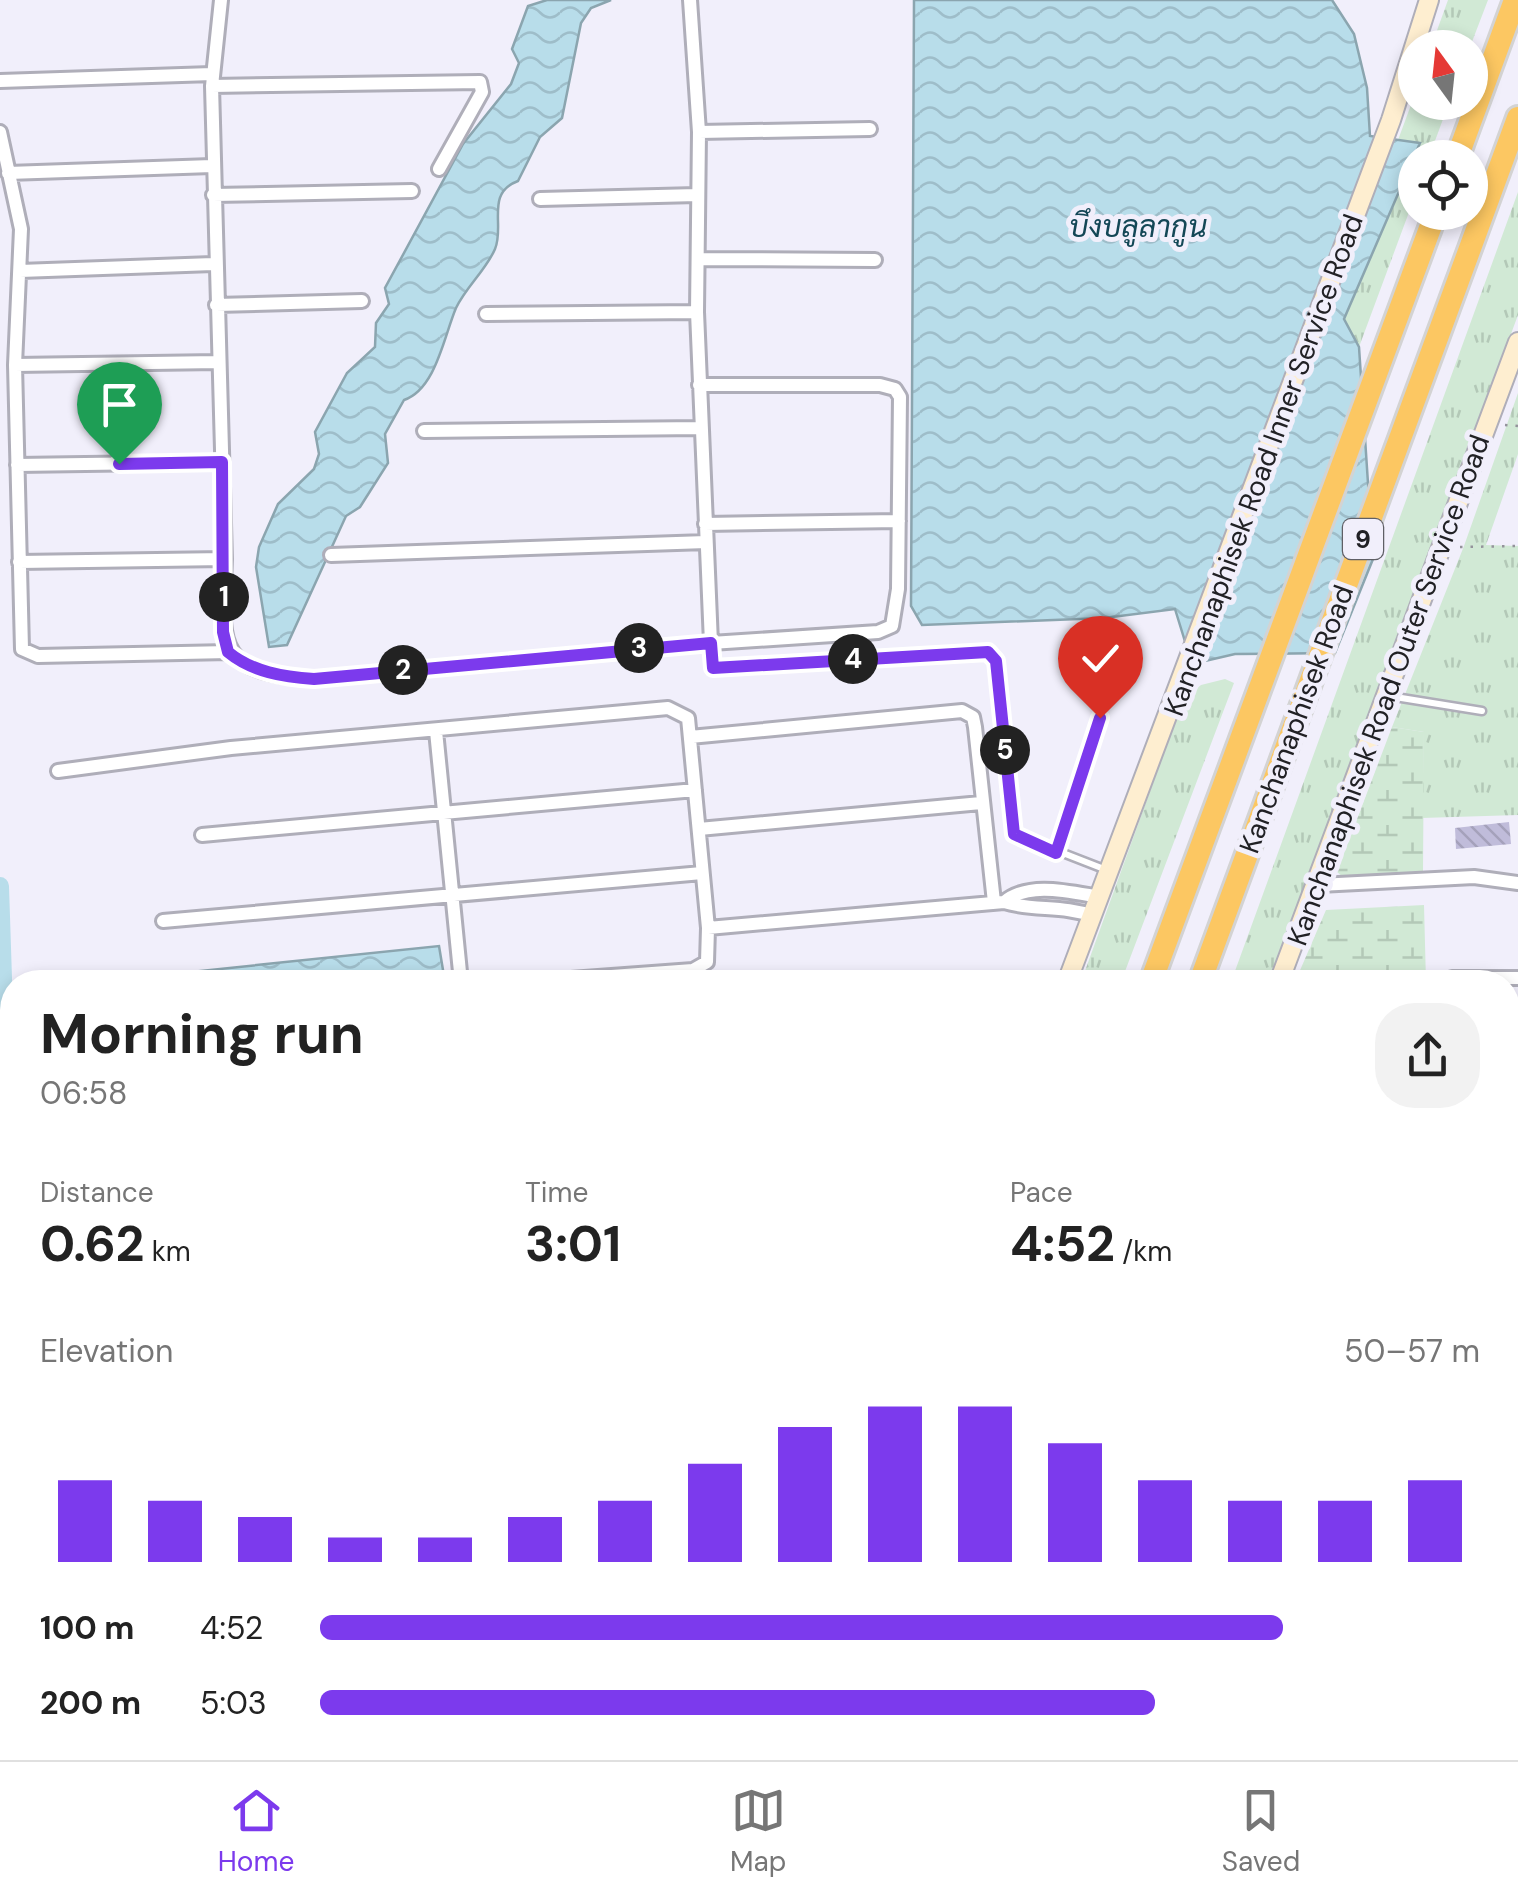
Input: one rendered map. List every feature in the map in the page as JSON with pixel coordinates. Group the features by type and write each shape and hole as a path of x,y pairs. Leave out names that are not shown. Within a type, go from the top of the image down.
{"highway":[{"path":"1463,140 1515,0"},
{"name":"Kanchanaphisek Road","path":"1204,970 1518,118"},
{"name":"Kanchanaphisek Road","path":"1155,970 1429,230"}],"main road":[{"name":"Kanchanaphisek Road Inner Service Road","path":"1073,970 1391,120 1429,0"},
{"name":"Kanchanaphisek Road Outer Service Road","path":"1285,970 1518,342"}],"street":[{"path":"221,0 212,80 212,195 225,559 223,632 228,652"},
{"path":"690,0 699,132 697,312 711,643"},
{"path":"0,81 480,82 482,92 439,169"},
{"path":"699,132 870,129"},
{"path":"0,132 21,229 15,365 24,653 228,652 260,670 314,679 878,632 892,626 897,614 899,521 900,416 895,389 880,384 699,386"},
{"path":"8,173 212,166"},
{"path":"212,195 412,191"},
{"path":"540,199 697,195"},
{"path":"698,259 875,260"},
{"path":"20,271 213,264"},
{"path":"216,305 362,301"},
{"path":"486,314 697,312"},
{"path":"15,365 218,362"},
{"path":"424,431 700,428"},
{"path":"17,465 222,462"},
{"path":"704,524 899,521"},
{"path":"331,555 706,542"},
{"path":"19,562 225,559"},
{"path":"58,771 231,748 668,708 688,718 690,737 709,956 702,967 693,970"},
{"path":"690,737 962,711 973,718 975,727 980,803 999,902"},
{"path":"436,731 459,970"},
{"path":"202,835 695,790"},
{"path":"698,829 980,803"},
{"path":"163,922 702,873"},
{"path":"1318,885 1474,877 1518,883"},
{"path":"999,902 1015,892 1036,890 1100,897"},
{"path":"708,928 999,902 1067,906 1093,916"}],"lane":[{"path":"711,643 713,668 988,652 996,661 1014,834 1110,871"},
{"path":"1387,696 1482,711"},
{"path":"1056,853 1100,718"}],"path":[{"path":"1442,547 1518,546"}],"green space":[{"path":"1448,0 1488,0 1477,30 1437,30"},
{"path":"1405,120 1443,120 1435,140 1398,140"},
{"path":"1518,192 1518,315 1275,970 1235,970"},
{"path":"1398,193 1398,230 1402,230 1359,347 1344,319"},
{"path":"1518,393 1518,454 1486,545 1518,546 1518,815 1422,818 1424,732 1392,727 1464,546"},
{"path":"1225,679 1234,683 1126,970 1085,970 1183,700 1201,685"},
{"path":"1392,727 1424,732 1423,871 1343,877 1337,872"},
{"path":"1424,905 1426,970 1300,970 1326,910"}],"water":[{"path":"547,0 611,0 591,8 581,23 562,118 540,137 518,181 502,193 495,249 456,308 438,360 424,385 404,400 385,434 388,463 360,507 346,516 287,645 269,647 256,567 259,547 278,504 314,469 319,454 315,432 347,373 375,347 376,323 389,304 385,288 463,144 511,84 519,63 512,49 528,6"},
{"name":"บึงบลูลากูน","path":"914,0 1332,0 1354,34 1367,88 1370,136 1399,140 1398,194 1344,319 1359,347 1373,559 1335,653 1235,654 1192,664 1175,609 1104,618 922,625 911,606"},
{"path":"439,946 443,970 210,970"}],"building":[{"path":"1509,822 1511,844 1456,849 1455,828"}],"waterway":[{"path":"0,886 3,970"}],"route":[{"path":"119,464 222,462 223,632 228,652 260,670 288,678 314,679 711,643 713,668 980,650 996,661 1014,834 1056,853 1100,718"}]}
